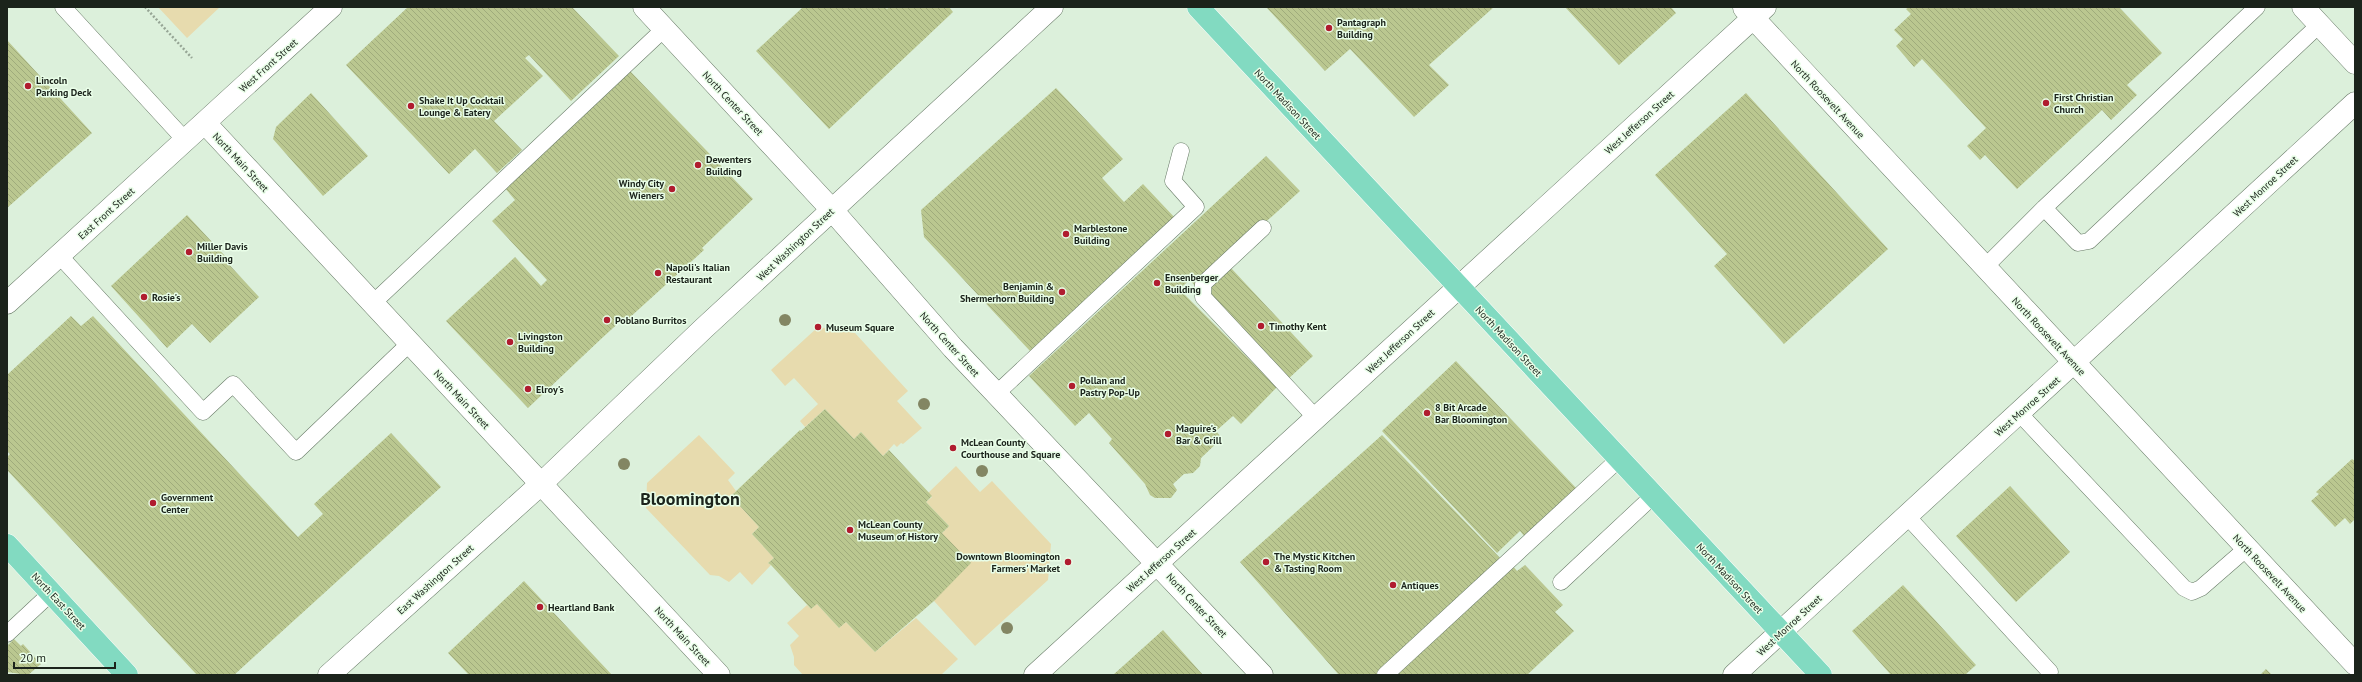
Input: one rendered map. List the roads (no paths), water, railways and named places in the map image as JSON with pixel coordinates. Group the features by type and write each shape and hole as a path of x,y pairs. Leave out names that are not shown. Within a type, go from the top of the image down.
{"main road":[{"name":"North Madison Street","path":"1198,7 1821,675"},
{"name":"North East Street","path":"7,545 127,675"}],"street":[{"name":"West Front Street","path":"205,123 331,7"},
{"name":"North Center Street","path":"644,7 832,210 953,348 1158,563 1262,675"},
{"name":"West Washington Street","path":"541,484 703,329 1052,7"},
{"path":"2303,7 2355,63"},
{"name":"West Jefferson Street","path":"1035,675 1459,287 1754,11"},
{"name":"North Roosevelt Avenue","path":"1754,11 1985,267 2355,664"},
{"name":"West Monroe Street","path":"1734,675 2355,103"},
{"name":"East Front Street","path":"7,303 205,123"},
{"name":"North Main Street","path":"205,123 719,675"},
{"name":"East Washington Street","path":"329,675 541,484"}],"lane":[{"path":"63,7 185,140"},
{"path":"1985,267 2044,208 2257,7"},
{"path":"2044,208 2078,243 2089,241 2320,25"},
{"path":"373,303 664,29"},
{"path":"996,394 1196,207 1174,181 1181,151"},
{"path":"1263,228 1203,284 1203,297 1316,418"},
{"path":"59,255 202,412 233,384 296,452 410,343"},
{"path":"2019,413 2184,588 2192,592 2201,588 2247,548"},
{"path":"1385,675 1619,459"},
{"path":"1561,582 1653,496"},
{"path":"1906,515 2050,672"},
{"path":"7,634 51,593"}],"place":[{"name":"Pantagraph Building","path":"1329,28"},
{"name":"Lincoln Parking Deck","path":"28,86"},
{"name":"First Christian Church","path":"2046,103"},
{"name":"Shake It Up Cocktail Lounge & Eatery","path":"411,106"},
{"name":"Dewenters Building","path":"698,165"},
{"name":"Windy City Wieners","path":"672,189"},
{"name":"Marblestone Building","path":"1066,234"},
{"name":"Miller Davis Building","path":"189,252"},
{"name":"Napoli's Italian Restaurant","path":"658,273"},
{"name":"Ensenberger Building","path":"1157,283"},
{"name":"Benjamin & Shermerhorn Building","path":"1062,292"},
{"name":"Rosie's","path":"144,297"},
{"name":"Poblano Burritos","path":"607,320"},
{"name":"Timothy Kent","path":"1261,326"},
{"name":"Museum Square","path":"818,327"},
{"name":"Livingston Building","path":"510,342"},
{"name":"Pollan and Pastry Pop-Up","path":"1072,386"},
{"name":"Elroy's","path":"528,389"},
{"name":"8 Bit Arcade Bar Bloomington","path":"1427,413"},
{"name":"Maguire's Bar & Grill","path":"1168,434"},
{"name":"McLean County Courthouse and Square","path":"953,448"},
{"name":"Government Center","path":"153,503"},
{"name":"McLean County Museum of History","path":"850,530"},
{"name":"Downtown Bloomington Farmers' Market","path":"1068,562"},
{"name":"The Mystic Kitchen & Tasting Room","path":"1266,562"},
{"name":"Antiques","path":"1393,585"},
{"name":"Heartland Bank","path":"540,607"}],"district":[{"name":"Bloomington","path":"690,499"}]}
